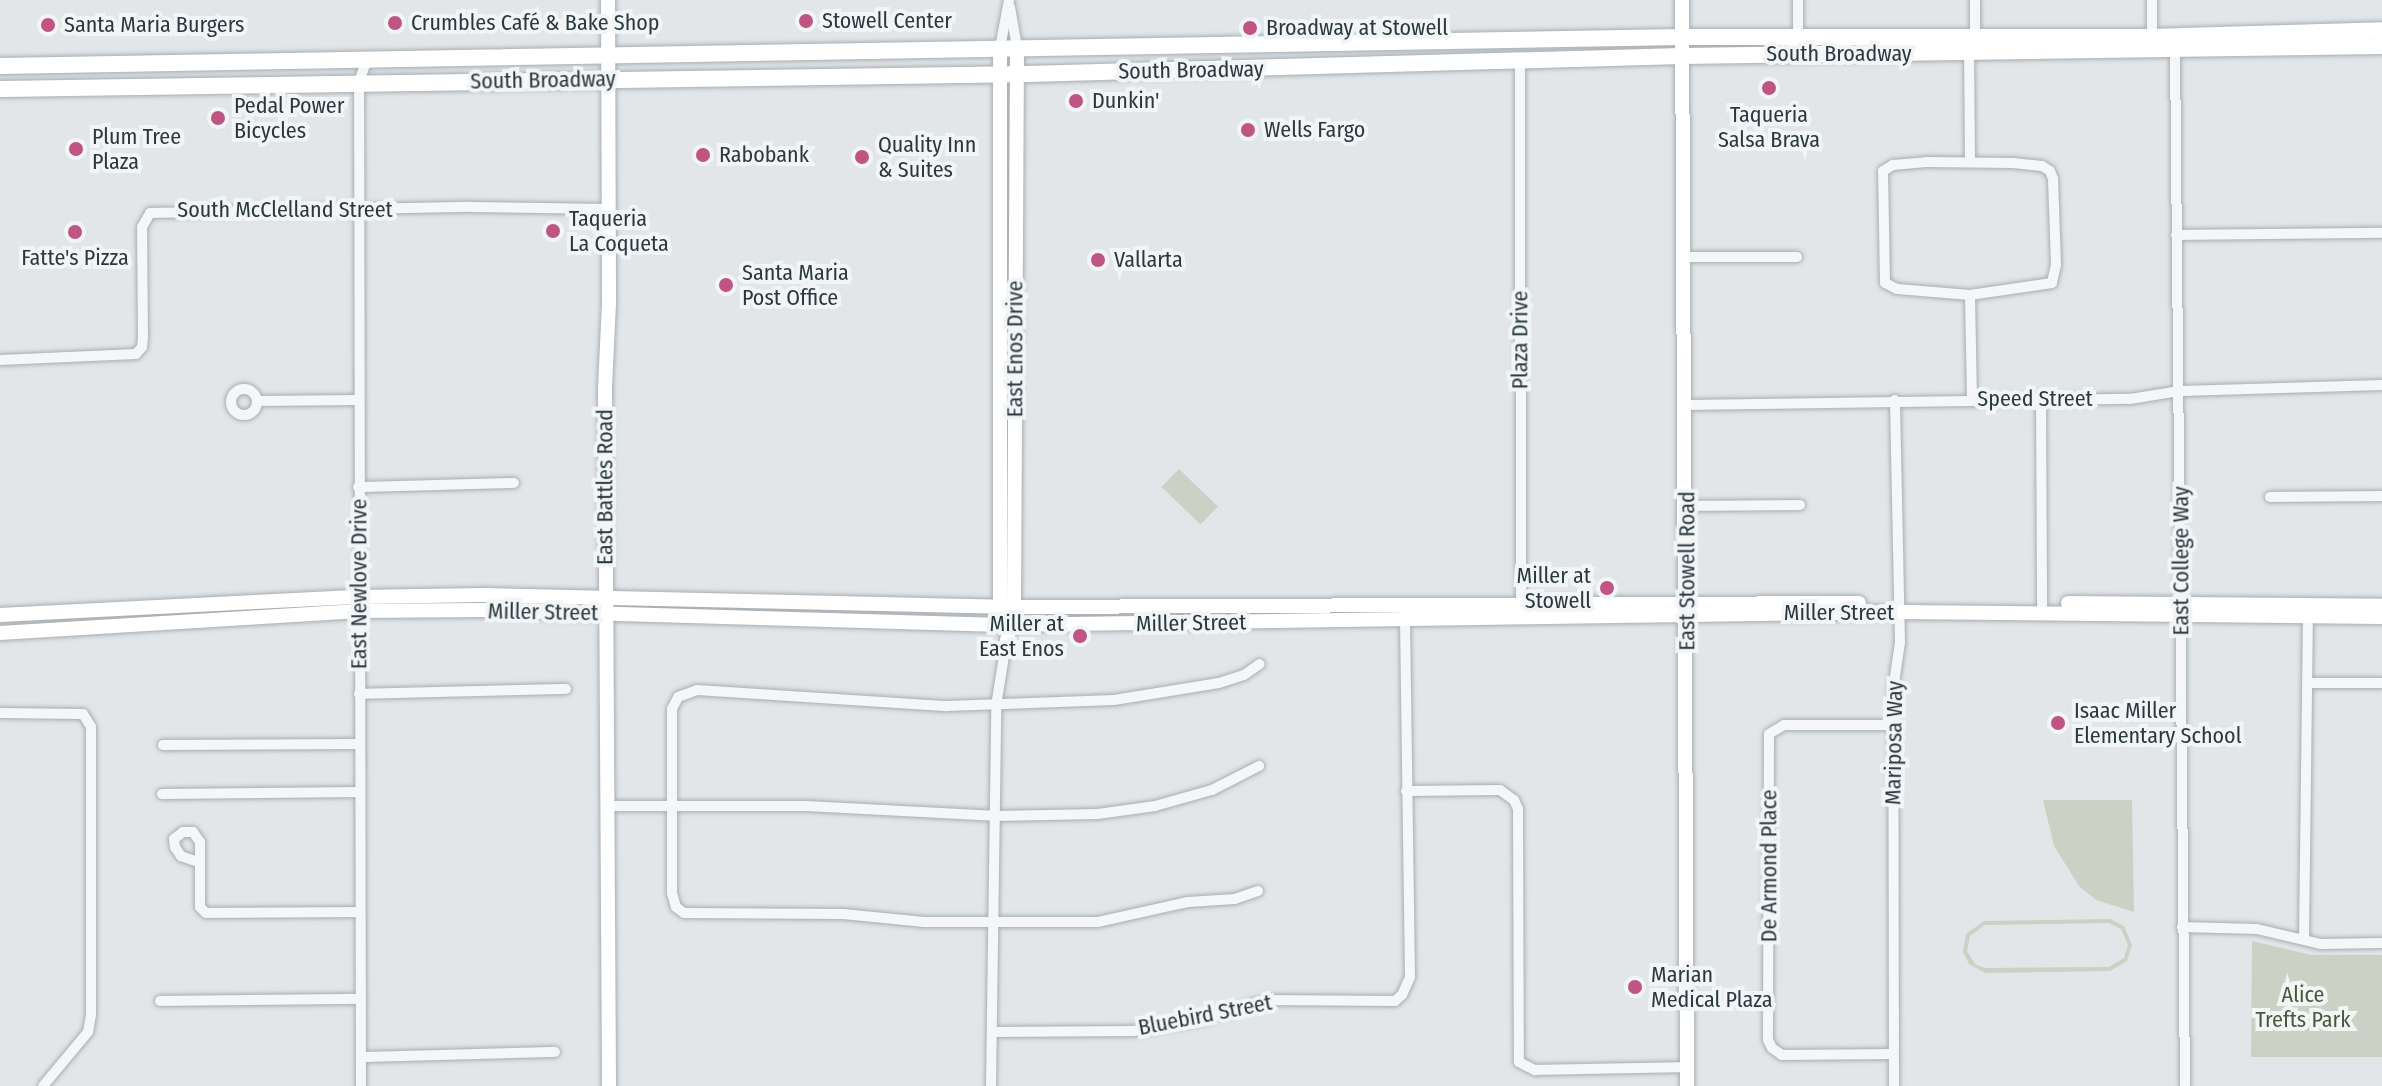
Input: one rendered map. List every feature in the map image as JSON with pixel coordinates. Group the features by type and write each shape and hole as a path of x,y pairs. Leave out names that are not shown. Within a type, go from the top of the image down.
{"main road":[{"name":"South Broadway","path":"0,66 1682,37 1798,46 2152,44 2382,30"},
{"name":"South Broadway","path":"2175,43 2382,46"},
{"name":"South Broadway","path":"0,89 1009,74 1520,62 1682,56 1798,46"}],"street":[{"name":"East Battles Road","path":"608,0 606,806 609,1086"},
{"name":"East Stowell Road","path":"1682,0 1687,506 1687,1086"},
{"path":"1798,0 1798,46"},
{"path":"1970,161 1975,0"},
{"path":"2152,0 2152,44"},
{"path":"1009,1 1009,48"},
{"path":"1009,1 1009,48"},
{"name":"East College Way","path":"2175,43 2185,1086"},
{"name":"East Enos Drive","path":"991,1086 996,706 1006,625 1009,48"},
{"name":"East Newlove Drive","path":"349,59 359,82"},
{"name":"East Newlove Drive","path":"361,1086 359,82 367,59"},
{"name":"Plaza Drive","path":"1520,62 1520,611"},
{"path":"1970,161 2042,166 2050,171 2053,179 2055,278 2046,286 1970,295 1897,289 1885,283 1882,277 1883,171 1893,165 1970,161"},
{"name":"South McClelland Street","path":"0,360 136,354 142,347 143,337 142,227 144,218 150,213 609,209"},
{"path":"2176,235 2382,233"},
{"path":"1684,257 1797,257"},
{"path":"1970,295 1972,398"},
{"name":"Speed Street","path":"1686,405 1972,398 2130,399 2180,391 2382,385"},
{"path":"2041,399 2042,608"},
{"path":"257,401 358,400"},
{"name":"Mariposa Way","path":"1894,1086 1893,725 1899,608 1895,400"},
{"path":"358,487 514,483"},
{"path":"2270,497 2382,496"},
{"path":"1687,506 1800,505"},
{"name":"Miller Street","path":"0,615 606,596 1006,606 1405,604 1520,611"},
{"name":"Miller Street","path":"0,633 359,604 1006,625 1405,621 1520,611 1686,607 2308,610 2382,606"},
{"path":"1405,604 1406,791 1500,790 1514,800 1519,820 1516,1055 1519,1062 1530,1069 1687,1067"},
{"path":"2304,938 2308,610"},
{"name":"Miller Street","path":"2308,610 2382,617"},
{"path":"1258,891 1235,899 1188,902 1098,922 992,923 828,914 696,916 679,911 672,893 672,709 678,697 697,690 908,705 996,706 1114,700 1198,688 1244,675 1260,664"},
{"path":"2308,683 2382,683"},
{"path":"359,694 566,689"},
{"path":"0,713 72,713 88,719 91,727 91,1015 88,1032 43,1086"},
{"name":"De Armond Place","path":"1893,725 1784,725 1769,734 1768,1040 1772,1048 1782,1055 1893,1054"},
{"path":"163,745 359,744"},
{"path":"606,806 806,806 994,816 1109,813 1155,806 1234,782 1259,766"},
{"name":"Bluebird Street","path":"992,1032 1133,1031 1170,1027 1268,1000 1395,1001 1408,987 1410,977 1406,791"},
{"path":"162,794 360,792"},
{"path":"198,862 200,907 206,913 360,912"},
{"path":"2182,927 2257,929 2321,944 2382,943"},
{"path":"160,1001 361,999"},
{"path":"361,1057 555,1052"}],"green space":[{"path":"1179,469 1218,507 1200,524 1162,487"},
{"path":"2043,800 2132,800 2134,912 2096,900 2079,886 2054,846"},
{"path":"2110,919 2124,926 2132,945 2127,961 2110,971 1985,973 1969,964 1963,952 1966,934 1984,921","holes":["2109,923 2121,929 2128,945 2124,958 2109,967 1985,968 1975,964 1967,951 1970,936 1985,925"]},
{"name":"Alice Trefts Park","path":"2252,941 2311,955 2382,955 2382,1057 2251,1057"}],"place":[{"name":"Stowell Center","path":"806,21"},
{"name":"Crumbles Café & Bake Shop","path":"395,23"},
{"name":"Santa Maria Burgers","path":"48,25"},
{"name":"Broadway at Stowell","path":"1250,28"},
{"name":"Taqueria Salsa Brava","path":"1769,88"},
{"name":"Dunkin'","path":"1076,101"},
{"name":"Pedal Power Bicycles","path":"218,118"},
{"name":"Wells Fargo","path":"1248,130"},
{"name":"Plum Tree Plaza","path":"76,149"},
{"name":"Rabobank","path":"703,155"},
{"name":"Quality Inn & Suites","path":"862,157"},
{"name":"Taqueria La Coqueta","path":"553,231"},
{"name":"Fatte's Pizza","path":"75,232"},
{"name":"Vallarta","path":"1098,260"},
{"name":"Santa Maria Post Office","path":"726,285"},
{"name":"Miller at Stowell","path":"1607,588"},
{"name":"Miller at East Enos","path":"1080,636"},
{"name":"Isaac Miller Elementary School","path":"2058,723"},
{"name":"Marian Medical Plaza","path":"1635,987"}]}
